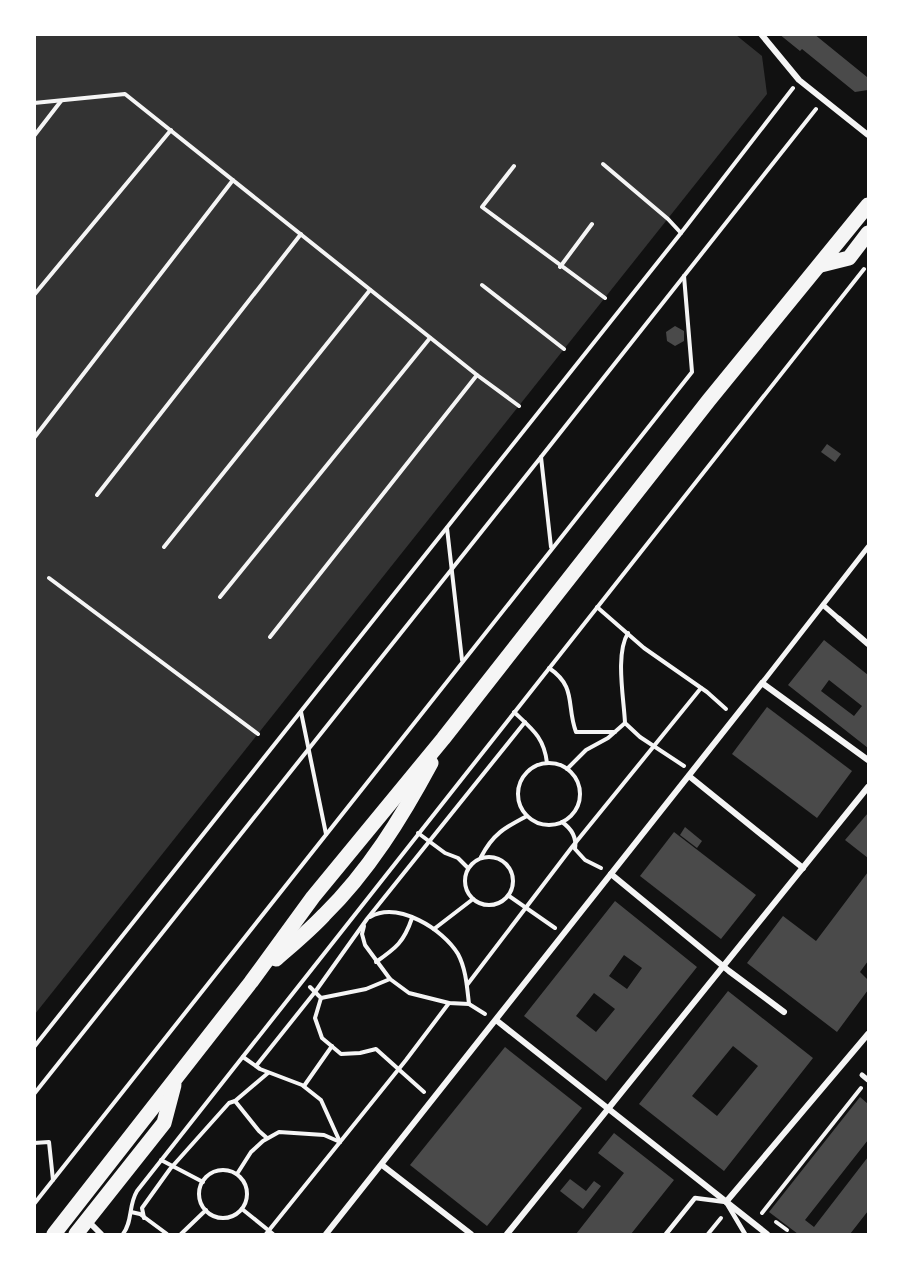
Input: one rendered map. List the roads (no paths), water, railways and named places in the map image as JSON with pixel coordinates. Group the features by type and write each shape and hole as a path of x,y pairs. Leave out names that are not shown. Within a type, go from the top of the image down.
{"main road":[{"path":"54,1234 251,982 313,897 443,739 709,400 868,205"},
{"path":"821,265 849,258 868,233"},
{"path":"251,982 325,914 368,864 412,799 443,739"},
{"path":"76,1234 164,1123 176,1079"}],"street":[{"path":"761,34 799,80 868,135"},
{"path":"326,1234 868,547"},
{"path":"823,605 868,644"},
{"path":"762,683 868,760"},
{"path":"690,773 803,868"},
{"path":"507,1234 868,787"},
{"path":"611,874 723,966 784,1012"},
{"path":"496,1020 767,1234"},
{"path":"726,1202 868,1034"},
{"path":"862,1075 868,1079"},
{"path":"382,1165 471,1234"},
{"path":"94,1182 87,1220 100,1234"}],"lane":[{"path":"666,1234 695,1198 726,1202 745,1234"}]}
